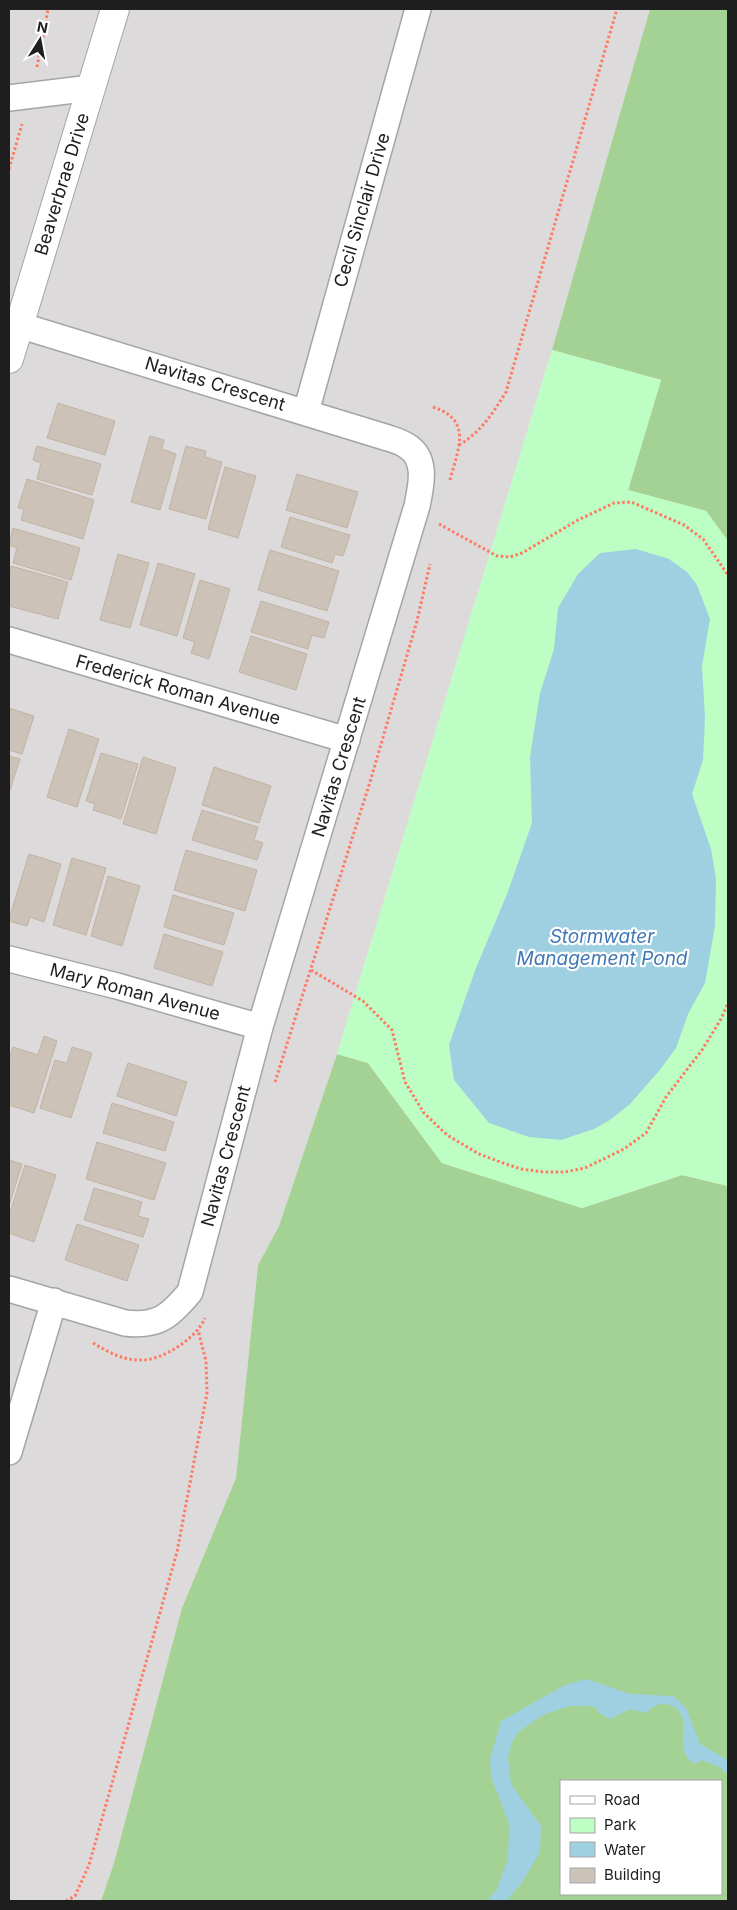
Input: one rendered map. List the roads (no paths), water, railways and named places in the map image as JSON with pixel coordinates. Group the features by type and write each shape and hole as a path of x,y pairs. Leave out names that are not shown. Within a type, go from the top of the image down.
{"street":[{"name":"Beaverbrae Drive","path":"9,359 14,324 115,9"},
{"name":"Cecil Sinclair Drive","path":"306,412 418,9"},
{"path":"9,98 91,88"},
{"name":"Navitas Crescent","path":"9,1288 125,1323 143,1325 159,1320 176,1309 190,1292 260,1027 417,506 422,483 422,472 415,453 408,446 388,438 14,324"},
{"name":"Frederick Roman Avenue","path":"9,640 347,740"},
{"name":"Mary Roman Avenue","path":"9,959 117,986 260,1027"},
{"path":"9,1452 54,1302"}],"water":[{"name":"Stormwater Management Pond","path":"636,549 669,559 687,572 697,585 710,619 702,666 705,718 703,760 692,794 711,849 716,879 715,926 705,983 688,1014 676,1048 630,1104 610,1120 594,1129 561,1140 529,1137 489,1123 454,1080 449,1045 476,968 507,894 532,823 530,757 540,693 554,649 558,608 578,574 600,553"},
{"path":"587,1679 630,1694 673,1696 686,1708 700,1744 728,1760 728,1775 721,1768 702,1760 694,1764 688,1759 683,1749 684,1726 682,1716 673,1706 660,1704 646,1713 630,1709 610,1719 599,1713 594,1706 569,1706 543,1715 517,1733 511,1745 508,1758 511,1784 541,1826 540,1852 521,1884 506,1901 487,1901 497,1889 508,1859 509,1824 491,1777 490,1759 501,1721 565,1685"}]}
